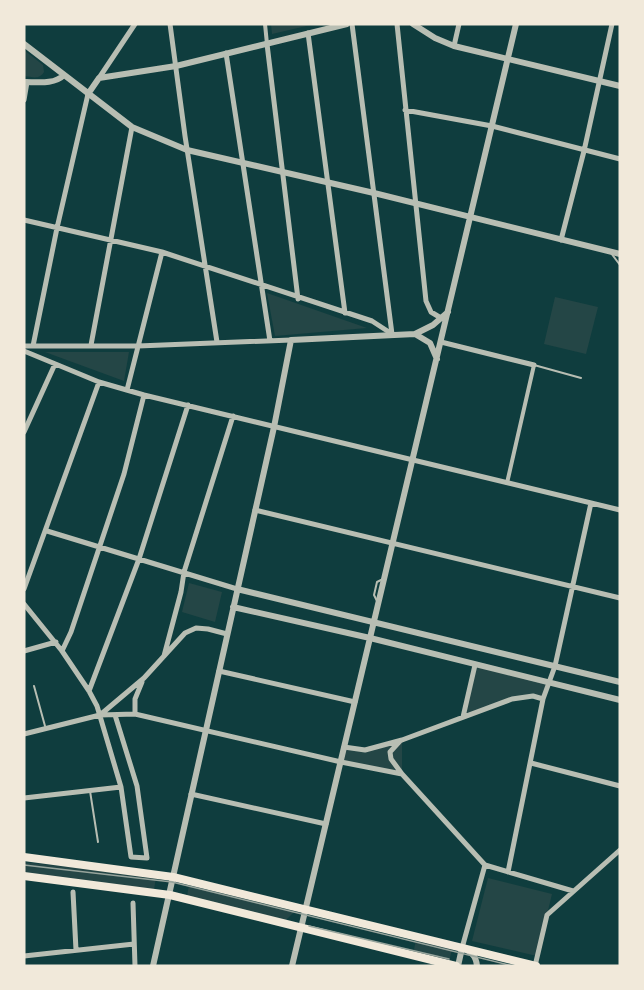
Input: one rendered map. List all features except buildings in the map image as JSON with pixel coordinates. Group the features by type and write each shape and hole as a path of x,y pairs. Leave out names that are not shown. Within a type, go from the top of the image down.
{"main road":[{"path":"24,857 173,877 535,966"},
{"path":"24,876 170,895 457,966"}],"street":[{"path":"33,345 88,94 135,24"},
{"path":"170,24 217,342"},
{"path":"265,24 298,299"},
{"path":"99,78 176,66 347,24"},
{"path":"352,24 392,334"},
{"path":"397,24 414,203 427,305 431,312 441,318"},
{"path":"413,24 435,38 454,46 620,86"},
{"path":"454,46 459,24"},
{"path":"292,966 516,24"},
{"path":"561,240 584,151 612,24"},
{"path":"309,33 345,313"},
{"path":"24,44 132,127 187,150 374,193 620,254"},
{"path":"226,53 270,341"},
{"path":"24,100 25,82 48,82 59,80 64,75"},
{"path":"405,110 492,126 620,159"},
{"path":"91,345 132,127"},
{"path":"24,220 162,252 298,299 372,321 392,334"},
{"path":"127,390 162,252"},
{"path":"448,312 427,329 415,334 138,345 33,345 26,350 99,382 144,395 620,510"},
{"path":"415,334 430,343 437,360"},
{"path":"153,966 274,427 291,340"},
{"path":"441,342 534,365 507,483"},
{"path":"24,432 55,364"},
{"path":"24,590 99,382"},
{"path":"62,651 71,632 124,474 144,395"},
{"path":"89,691 139,559 188,405"},
{"path":"164,656 184,572 233,416"},
{"path":"508,872 543,699 555,666 591,503"},
{"path":"255,510 620,598"},
{"path":"46,531 237,589 620,681"},
{"path":"24,604 56,642 89,691 100,715 121,787 131,857 147,858 134,774 115,714"},
{"path":"233,607 370,638 620,700"},
{"path":"100,715 144,678 185,633 196,628 227,634"},
{"path":"24,651 56,642"},
{"path":"463,717 475,665"},
{"path":"219,671 355,702"},
{"path":"135,714 136,692 144,678"},
{"path":"344,747 365,750 402,740 523,696 543,699"},
{"path":"24,734 100,715 135,714 402,774"},
{"path":"402,740 390,752 391,759 485,865 573,891"},
{"path":"531,763 620,786"},
{"path":"24,798 121,787"},
{"path":"191,794 326,824"},
{"path":"125,810 140,808"},
{"path":"535,966 547,915 620,850"},
{"path":"457,966 485,865"},
{"path":"73,892 76,950"},
{"path":"133,903 135,966"},
{"path":"24,956 134,944"},
{"path":"462,948 475,956 477,966"}],"lane":[{"path":"609,251 620,265"},
{"path":"534,365 581,378"},
{"path":"34,686 46,729"},
{"path":"90,791 98,842"}],"shaded area":[{"path":"271,24 315,24 272,34"},
{"path":"24,50 43,65 44,72 40,76 24,76"},
{"path":"267,293 367,328 275,336"},
{"path":"555,297 598,307 586,354 544,344"},
{"path":"45,352 129,352 124,381"},
{"path":"189,583 222,592 215,622 182,612"},
{"path":"475,665 549,683 543,699 523,696 463,717"},
{"path":"402,740 402,774 341,762 344,747 357,749"},
{"path":"24,862 156,877 154,890 24,873"},
{"path":"488,878 552,894 537,956 472,941"},
{"path":"189,885 295,911 285,921 187,896"},
{"path":"416,940 452,949 449,962 413,954"}],"tram line":[{"path":"24,865 172,882 513,966"},
{"path":"309,926 449,959"}]}
